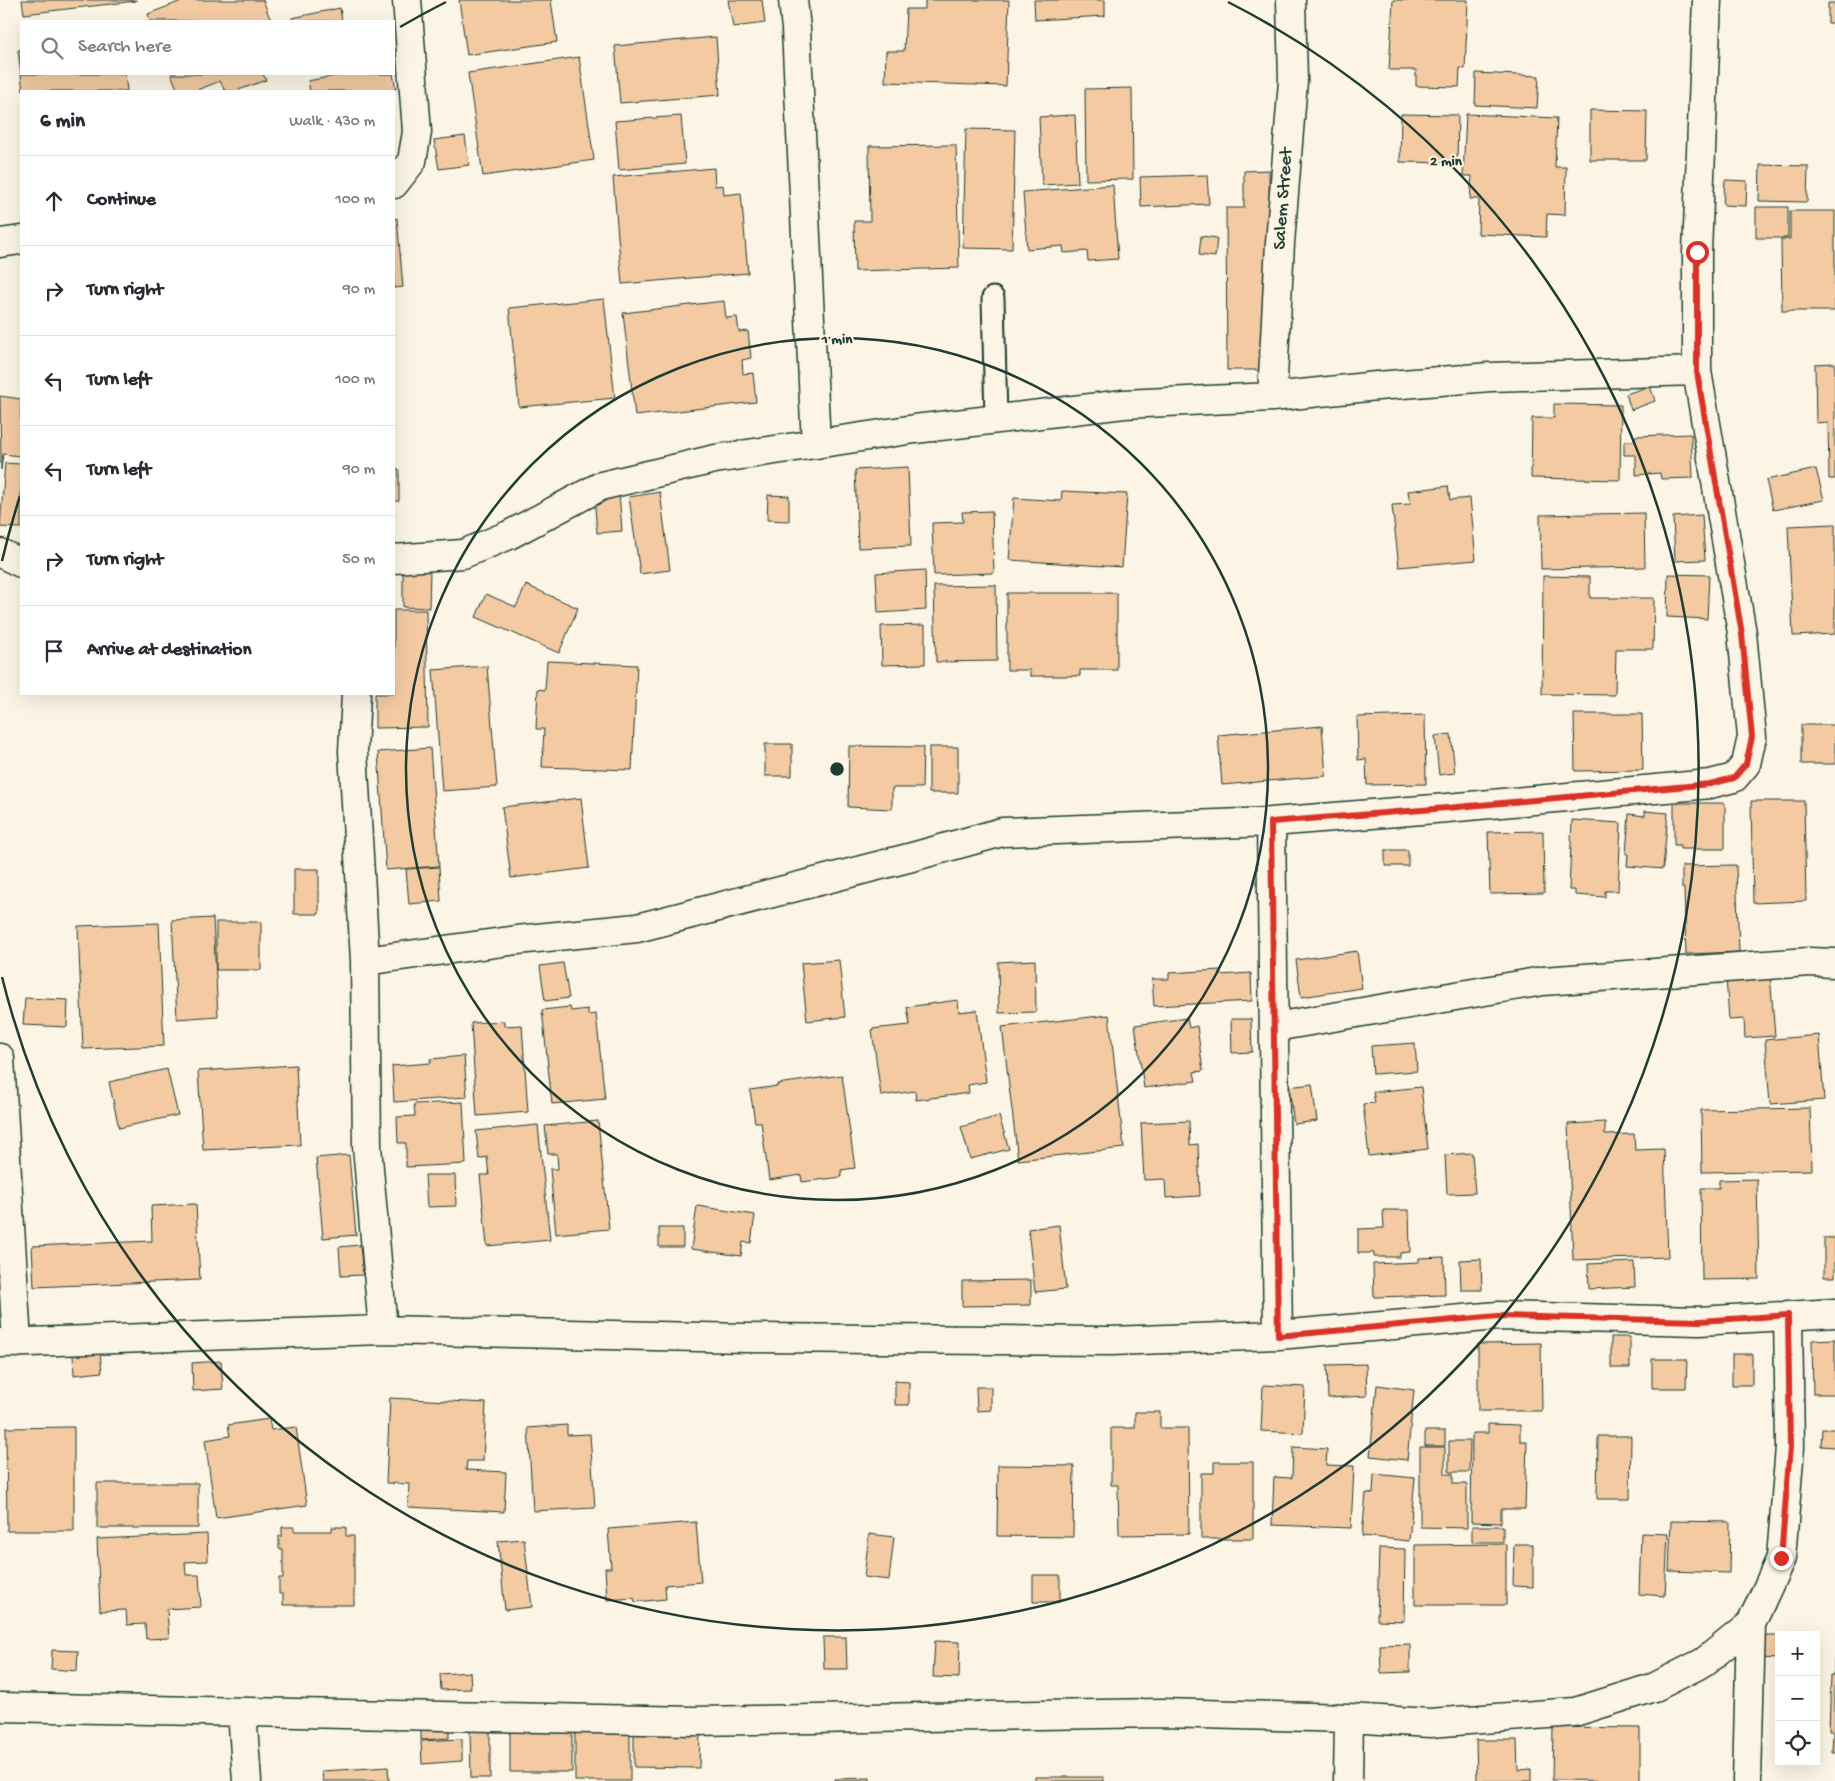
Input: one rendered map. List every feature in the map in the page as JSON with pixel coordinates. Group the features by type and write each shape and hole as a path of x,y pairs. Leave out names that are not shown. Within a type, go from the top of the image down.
{"street":[{"path":"395,183 412,161 417,132 407,0"},
{"path":"793,0 796,28 816,444"},
{"name":"Salem Street","path":"1272,397 1280,243 1293,81 1291,0"},
{"path":"365,961 517,940 637,928 1002,832 1271,822 1710,784 1734,778 1746,764 1752,737 1742,634 1697,372 1697,252 1708,0"},
{"path":"0,242 20,240"},
{"path":"395,559 463,554 509,535 601,486 715,459 996,418 1124,404 1272,397 1490,377 1697,372"},
{"path":"0,553 20,563"},
{"path":"356,695 353,751 365,961 367,1146 382,1330"},
{"path":"1271,822 1278,1336"},
{"path":"1275,1027 1543,981 1809,962 1835,963"},
{"path":"0,1058 8,1343 382,1330 746,1338 1081,1341 1278,1336 1498,1316 1700,1321 1835,1313"},
{"path":"1747,1781 1751,1624 1781,1558 1790,1447 1788,1315"},
{"path":"0,1707 694,1721 1162,1713 1430,1722 1575,1712 1655,1687 1704,1662 1751,1624"},
{"path":"242,1712 247,1781"},
{"path":"1348,1781 1349,1718"}],"lane":[{"path":"993,298 996,418"}],"building":[{"path":"22,0 136,0 136,1 24,14"},
{"path":"184,0 263,0 271,20 150,20 148,14"},
{"path":"459,0 551,0 557,42 467,55"},
{"path":"728,0 762,0 765,23 733,27"},
{"path":"925,0 1009,0 1006,86 885,82 886,51 904,51 906,9 925,9"},
{"path":"1034,0 1105,0 1105,16 1035,20"},
{"path":"1393,0 1468,0 1465,69 1460,68 1459,87 1416,86 1416,70 1389,70"},
{"path":"1828,3 1835,3 1835,23 1828,23"},
{"path":"340,8 342,20 292,20 292,18"},
{"path":"716,37 720,95 620,103 615,46"},
{"path":"18,50 20,50 20,66"},
{"path":"579,57 594,160 483,176 468,73"},
{"path":"1476,73 1539,76 1537,108 1475,105"},
{"path":"21,75 125,75 127,90 23,90"},
{"path":"171,75 264,75 266,80 239,90 224,90 220,81 198,90 178,90"},
{"path":"339,75 393,75 396,89 310,90 308,81"},
{"path":"1132,88 1133,179 1086,180 1085,89"},
{"path":"1590,110 1647,111 1646,160 1590,160"},
{"path":"1401,114 1458,115 1457,163 1400,162"},
{"path":"1466,114 1557,118 1555,167 1566,167 1565,215 1547,214 1546,237 1478,234 1479,199 1470,199 1472,176 1463,176"},
{"path":"1075,115 1078,183 1042,185 1039,117"},
{"path":"681,116 685,164 619,170 615,121"},
{"path":"966,129 1015,130 1012,249 963,248"},
{"path":"465,136 469,165 439,169 434,140"},
{"path":"956,145 959,268 855,271 854,221 870,221 869,146"},
{"path":"1760,165 1808,166 1807,202 1759,201"},
{"path":"714,168 715,186 723,185 724,195 741,193 748,273 622,284 613,177"},
{"path":"1269,170 1271,370 1227,370 1226,208 1244,208 1244,171"},
{"path":"1207,175 1209,204 1141,207 1140,177"},
{"path":"1725,180 1747,181 1746,206 1723,205"},
{"path":"1113,185 1118,259 1088,261 1087,251 1064,253 1063,246 1027,249 1023,192"},
{"path":"1756,207 1788,207 1788,238 1756,238"},
{"path":"1790,211 1835,211 1835,311 1782,311 1781,239 1790,239"},
{"path":"397,218 403,287 395,288 395,219"},
{"path":"1201,236 1217,238 1215,257 1199,255"},
{"path":"604,299 615,398 519,407 509,308"},
{"path":"724,301 726,318 737,317 739,332 748,331 751,358 742,360 743,374 753,373 756,402 635,416 623,313"},
{"path":"1835,363 1835,479 1829,479 1828,422 1816,423 1815,364"},
{"path":"1650,386 1655,401 1631,410 1626,394"},
{"path":"0,396 20,399 20,456 3,454 1,470"},
{"path":"1554,404 1621,405 1620,480 1531,478 1532,418 1554,418"},
{"path":"1691,434 1693,478 1661,479 1660,473 1636,475 1636,455 1624,455 1624,442 1635,441 1635,436"},
{"path":"5,463 20,464 20,528 0,527"},
{"path":"908,467 911,546 858,548 855,470"},
{"path":"395,469 399,469 399,501 395,501"},
{"path":"1816,469 1824,500 1773,510 1766,480"},
{"path":"1448,486 1450,500 1470,498 1476,560 1399,567 1392,505 1410,504 1408,491"},
{"path":"1062,491 1127,494 1122,567 1009,560 1014,498 1061,501"},
{"path":"619,492 622,531 597,533 594,494"},
{"path":"660,492 670,570 640,574 629,497"},
{"path":"768,495 789,496 789,521 767,520"},
{"path":"992,511 994,573 934,575 932,523 963,522 962,512"},
{"path":"1644,513 1645,567 1541,569 1540,515"},
{"path":"1702,515 1705,560 1675,561 1673,517"},
{"path":"1835,524 1835,634 1793,636 1788,526"},
{"path":"403,570 430,570 429,608 403,607"},
{"path":"925,570 926,610 878,613 876,573"},
{"path":"1668,574 1709,575 1707,619 1667,617"},
{"path":"1543,576 1590,577 1590,598 1654,598 1653,649 1616,649 1615,695 1542,694"},
{"path":"526,585 578,608 559,653 476,617 486,594 516,607"},
{"path":"996,585 997,661 936,662 934,586"},
{"path":"1007,593 1117,593 1117,670 1080,670 1080,676 1030,676 1030,670 1007,670"},
{"path":"395,610 426,610 428,727 375,728 375,695 395,695"},
{"path":"925,625 925,664 882,665 881,626"},
{"path":"547,661 637,665 632,770 542,767 544,729 536,729 538,689 545,690"},
{"path":"487,666 497,787 442,791 433,670"},
{"path":"1574,714 1642,714 1643,770 1575,771"},
{"path":"1425,715 1426,784 1367,785 1366,759 1358,760 1357,717"},
{"path":"1801,725 1835,725 1835,764 1801,764"},
{"path":"1322,726 1326,776 1222,785 1218,735"},
{"path":"1451,734 1455,773 1439,775 1435,736"},
{"path":"765,744 792,744 792,776 765,776"},
{"path":"849,746 923,747 922,788 892,788 892,809 848,807"},
{"path":"929,747 958,747 958,793 929,793"},
{"path":"430,748 439,866 386,870 378,752"},
{"path":"581,798 589,868 511,878 502,807"},
{"path":"1751,801 1804,801 1806,901 1753,903"},
{"path":"1674,803 1725,803 1725,849 1680,849 1680,845 1674,845"},
{"path":"1645,811 1668,813 1663,869 1627,866 1629,814 1645,816"},
{"path":"1572,820 1621,823 1618,891 1605,891 1605,897 1575,895 1575,890 1569,890"},
{"path":"1543,831 1544,893 1490,894 1488,832"},
{"path":"1385,850 1408,850 1408,866 1385,866"},
{"path":"1736,865 1739,952 1686,954 1682,866"},
{"path":"439,867 441,901 409,904 406,869"},
{"path":"294,869 319,869 319,914 294,914"},
{"path":"213,918 218,1016 177,1019 172,920"},
{"path":"216,922 261,922 261,970 216,970"},
{"path":"159,923 164,1046 83,1049 78,926"},
{"path":"1357,951 1362,988 1301,997 1296,960"},
{"path":"839,960 845,1017 807,1021 801,963"},
{"path":"1035,960 1036,1012 999,1013 998,962"},
{"path":"563,963 569,998 545,1001 540,966"},
{"path":"1220,970 1220,975 1251,973 1252,1001 1154,1006 1152,979 1169,979 1169,973"},
{"path":"1770,974 1775,1036 1745,1038 1744,1019 1729,1020 1726,977"},
{"path":"25,998 68,1000 67,1027 23,1025"},
{"path":"958,1000 959,1012 977,1010 986,1082 968,1085 969,1093 916,1100 915,1091 881,1096 872,1029 910,1025 907,1007"},
{"path":"570,1007 571,1011 588,1009 588,1015 596,1014 605,1099 552,1104 542,1010"},
{"path":"1109,1015 1124,1148 1018,1160 1002,1027"},
{"path":"1187,1018 1189,1028 1197,1026 1203,1071 1194,1072 1196,1081 1144,1088 1135,1025"},
{"path":"1231,1019 1251,1019 1252,1052 1232,1053"},
{"path":"504,1021 504,1026 522,1025 528,1112 477,1116 471,1023"},
{"path":"1819,1035 1824,1100 1770,1104 1765,1040"},
{"path":"1415,1043 1417,1071 1373,1074 1371,1046"},
{"path":"464,1056 467,1097 394,1102 392,1066 431,1063 430,1059"},
{"path":"296,1065 300,1145 203,1150 198,1071"},
{"path":"167,1069 178,1115 119,1128 109,1082"},
{"path":"842,1075 855,1168 841,1170 842,1177 802,1182 801,1175 769,1180 761,1122 755,1122 750,1090 778,1086 777,1084"},
{"path":"1312,1084 1317,1121 1294,1124 1289,1087"},
{"path":"1421,1087 1428,1149 1369,1156 1363,1104 1375,1103 1373,1092"},
{"path":"463,1102 466,1164 406,1167 406,1143 398,1143 397,1117 415,1116 414,1104"},
{"path":"1810,1108 1812,1170 1702,1172 1701,1110"},
{"path":"999,1116 1009,1149 970,1159 961,1127"},
{"path":"598,1121 609,1229 556,1234 550,1169 558,1169 557,1154 548,1154 545,1126"},
{"path":"1189,1121 1190,1145 1198,1144 1200,1196 1166,1198 1165,1179 1144,1180 1141,1123"},
{"path":"1605,1122 1605,1135 1634,1134 1635,1150 1664,1149 1668,1257 1573,1260 1568,1124"},
{"path":"538,1125 550,1240 487,1246 480,1175 489,1175 487,1157 479,1159 476,1131"},
{"path":"1472,1153 1475,1193 1447,1194 1445,1155"},
{"path":"349,1155 356,1235 323,1238 316,1158"},
{"path":"425,1175 455,1175 456,1206 427,1207"},
{"path":"1757,1179 1759,1279 1702,1280 1701,1188 1719,1188 1719,1180"},
{"path":"196,1204 200,1280 34,1287 32,1246 152,1241 151,1206"},
{"path":"697,1206 755,1215 751,1243 743,1242 741,1256 691,1249"},
{"path":"1383,1210 1409,1210 1410,1252 1400,1253 1400,1257 1374,1257 1374,1253 1358,1253 1358,1229 1384,1228"},
{"path":"1059,1225 1066,1289 1035,1292 1028,1229"},
{"path":"659,1228 683,1228 683,1247 659,1247"},
{"path":"1824,1238 1835,1238 1835,1277 1824,1277"},
{"path":"360,1245 363,1275 341,1276 339,1247"},
{"path":"1444,1257 1445,1295 1374,1297 1373,1264 1419,1262 1419,1258"},
{"path":"1481,1259 1482,1290 1461,1290 1460,1260"},
{"path":"1634,1262 1635,1287 1589,1289 1588,1264"},
{"path":"1031,1280 1031,1305 962,1306 962,1281"},
{"path":"1611,1337 1630,1337 1630,1368 1611,1368"},
{"path":"1835,1339 1835,1394 1813,1394 1812,1340"},
{"path":"1541,1343 1542,1411 1478,1411 1478,1344"},
{"path":"100,1352 102,1372 74,1375 73,1354"},
{"path":"1732,1354 1752,1354 1752,1385 1732,1385"},
{"path":"1652,1359 1687,1359 1686,1388 1652,1388"},
{"path":"221,1361 223,1389 193,1391 192,1363"},
{"path":"1366,1364 1367,1396 1328,1398 1327,1365"},
{"path":"895,1381 909,1382 909,1405 895,1405"},
{"path":"1263,1385 1305,1387 1303,1433 1261,1431"},
{"path":"1377,1385 1414,1390 1407,1460 1370,1456"},
{"path":"976,1387 991,1387 991,1410 977,1411"},
{"path":"390,1398 486,1403 483,1461 467,1461 466,1470 506,1472 504,1512 408,1507 409,1484 386,1483"},
{"path":"1135,1412 1160,1412 1160,1428 1188,1428 1189,1534 1119,1535 1118,1485 1111,1485 1111,1428 1135,1428"},
{"path":"269,1419 271,1430 296,1427 307,1505 216,1518 205,1440 230,1436 228,1425"},
{"path":"1488,1424 1520,1425 1520,1441 1527,1441 1525,1509 1501,1509 1501,1523 1471,1522 1472,1433 1488,1433"},
{"path":"567,1425 567,1435 590,1434 595,1508 533,1511 528,1428"},
{"path":"74,1427 74,1531 7,1531 6,1428"},
{"path":"1822,1429 1835,1429 1835,1447 1821,1446"},
{"path":"1425,1431 1445,1431 1445,1446 1425,1446"},
{"path":"1598,1436 1631,1436 1630,1499 1597,1499"},
{"path":"1449,1441 1470,1441 1469,1472 1449,1472"},
{"path":"1293,1447 1327,1449 1326,1465 1354,1466 1351,1528 1272,1525 1274,1477 1292,1478"},
{"path":"1420,1447 1445,1447 1445,1474 1453,1474 1453,1484 1467,1484 1467,1528 1420,1527"},
{"path":"1214,1462 1253,1462 1253,1539 1201,1539 1201,1473 1214,1473"},
{"path":"998,1465 1074,1466 1073,1537 997,1536"},
{"path":"1374,1474 1415,1478 1409,1541 1362,1536 1366,1493 1373,1494"},
{"path":"97,1483 198,1483 198,1528 97,1528"},
{"path":"1671,1521 1730,1522 1729,1573 1669,1571"},
{"path":"696,1522 701,1582 665,1585 666,1599 635,1602 634,1598 607,1600 605,1568 611,1568 608,1529"},
{"path":"1472,1526 1503,1526 1503,1542 1472,1542"},
{"path":"282,1527 294,1527 294,1531 332,1531 332,1527 346,1527 346,1536 354,1536 354,1605 283,1605 283,1594 279,1594 279,1578 283,1578 283,1549 279,1549 279,1536 282,1536"},
{"path":"1641,1533 1668,1534 1665,1596 1639,1594"},
{"path":"207,1534 208,1561 185,1562 186,1575 199,1575 201,1607 167,1609 169,1638 146,1639 145,1624 127,1625 126,1610 100,1611 97,1539"},
{"path":"869,1534 894,1537 889,1580 864,1577"},
{"path":"524,1539 532,1607 505,1610 498,1541"},
{"path":"1506,1544 1506,1605 1415,1605 1415,1545"},
{"path":"1514,1544 1533,1544 1533,1587 1513,1586"},
{"path":"1379,1548 1405,1549 1404,1621 1377,1620"},
{"path":"1033,1575 1060,1575 1060,1602 1033,1602"},
{"path":"1760,1636 1775,1636 1775,1659 1759,1658"},
{"path":"823,1637 846,1637 847,1669 824,1669"},
{"path":"935,1641 960,1642 959,1678 933,1677"},
{"path":"1410,1644 1410,1672 1381,1673 1380,1645"},
{"path":"52,1650 78,1651 77,1671 51,1669"},
{"path":"1834,1660 1835,1752 1832,1752 1833,1730 1829,1730 1831,1675 1834,1675"},
{"path":"470,1672 471,1689 441,1690 440,1674"},
{"path":"510,1721 572,1721 572,1772 510,1772"},
{"path":"449,1725 449,1738 421,1740 421,1726"},
{"path":"1553,1727 1640,1728 1640,1781 1552,1780"},
{"path":"470,1729 490,1729 490,1778 471,1778"},
{"path":"575,1731 630,1731 630,1781 575,1781"},
{"path":"634,1731 700,1732 699,1768 634,1767"},
{"path":"462,1739 462,1761 422,1764 421,1741"},
{"path":"1476,1740 1517,1740 1518,1770 1531,1769 1531,1781 1477,1781"},
{"path":"388,1767 389,1781 323,1781 322,1771"},
{"path":"1035,1777 1104,1777 1104,1781 1035,1781"},
{"path":"870,1778 870,1781 835,1781 835,1779"}],"route":[{"path":"1697,252 1697,372 1742,634 1752,737 1746,764 1734,778 1710,784 1271,822 1278,1336 1498,1316 1700,1321 1788,1315 1790,1447 1781,1558"}]}
